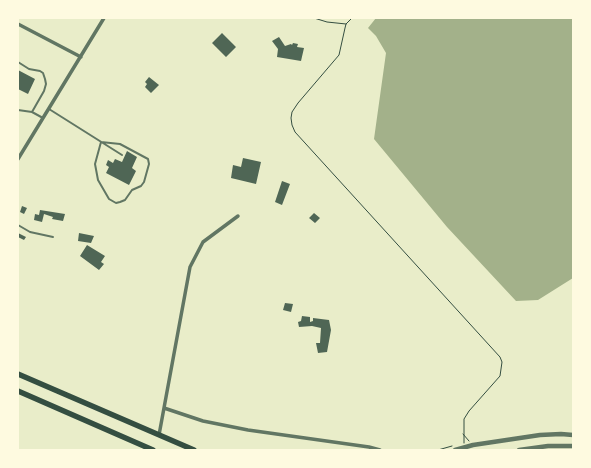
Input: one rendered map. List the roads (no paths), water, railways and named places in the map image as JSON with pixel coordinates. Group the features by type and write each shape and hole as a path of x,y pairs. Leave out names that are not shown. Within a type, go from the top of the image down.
{"main road":[{"path":"18,374 194,450"},
{"path":"18,391 153,450"}],"street":[{"path":"18,159 104,18"},
{"path":"18,24 81,57"},
{"path":"159,435 190,267 203,242 238,216"},
{"path":"164,408 203,421 248,430 369,447 380,450"},
{"path":"456,450 464,447 540,435 573,435"},
{"path":"519,450 548,446 573,446"}],"lane":[{"path":"18,62 29,69 44,73 46,79 44,91 32,112"},
{"path":"48,109 122,156"},
{"path":"18,110 32,112 43,118"},
{"path":"101,142 120,144 148,159 149,164 144,182 141,186 132,190 125,200 120,202 116,203 109,199 98,180 95,164 101,142"},
{"path":"18,225 30,232 53,237"}]}
